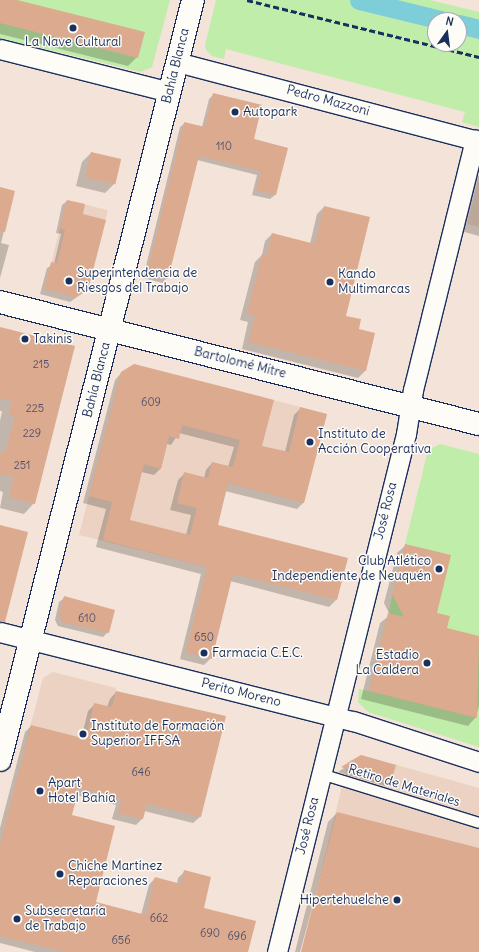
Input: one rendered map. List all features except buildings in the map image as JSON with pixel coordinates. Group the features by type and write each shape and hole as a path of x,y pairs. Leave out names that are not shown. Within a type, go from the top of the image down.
{"street":[{"name":"Bahía Blanca","path":"0,760 193,0"},
{"path":"0,49 170,92"},
{"name":"Pedro Mazzoni","path":"178,62 477,141"},
{"name":"José Rosa","path":"277,952 410,407 477,141"},
{"name":"Bartolomé Mitre","path":"0,302 479,424"},
{"name":"Perito Moreno","path":"0,632 335,717 479,762"}],"lane":[{"name":"Retiro de Materiales","path":"321,774 479,823"}],"shaded area":[{"path":"479,176 479,227 467,224"},
{"path":"67,200 108,210 92,272 52,262"},
{"path":"134,364 327,414 304,503 228,483 207,567 79,535 121,372"},
{"name":"Instituto de Formación Superior IFFSA","path":"53,672 116,688 121,799 60,751 26,742 43,678"},
{"name":"Hipertehuelche","path":"361,755 479,788 479,952 301,952 348,762"}],"green space":[{"path":"0,0 170,0 152,67 141,72 0,38"},
{"path":"216,0 430,0 479,12 479,127 462,122 465,112 226,49 224,59 212,56 206,50 205,45"},
{"name":"Club Atlético Independiente de Neuquén","path":"440,444 479,454 479,747 368,712 358,702 359,689 369,691 428,450"}],"waterway":[{"path":"359,0 427,17"},
{"path":"467,26 479,29"}],"railway":[{"path":"247,0 479,57"}],"place":[{"name":"La Nave Cultural","path":"73,28"},
{"name":"Autopark","path":"235,112"},
{"name":"Superintendencia de Riesgos del Trabajo","path":"69,281"},
{"name":"Kando Multimarcas","path":"330,282"},
{"name":"Takinis","path":"25,339"},
{"name":"Instituto de Acción Cooperativa","path":"310,442"},
{"name":"Club Atlético Independiente de Neuquén","path":"439,569"},
{"name":"Farmacia C.E.C.","path":"204,653"},
{"name":"Estadio La Caldera","path":"427,663"},
{"name":"Instituto de Formación Superior IFFSA","path":"83,734"},
{"name":"Apart Hotel Bahía","path":"40,791"},
{"name":"Chiche Martínez Reparaciones","path":"60,874"},
{"name":"Hipertehuelche","path":"397,900"},
{"name":"Subsecretaría de Trabajo","path":"17,919"}]}
